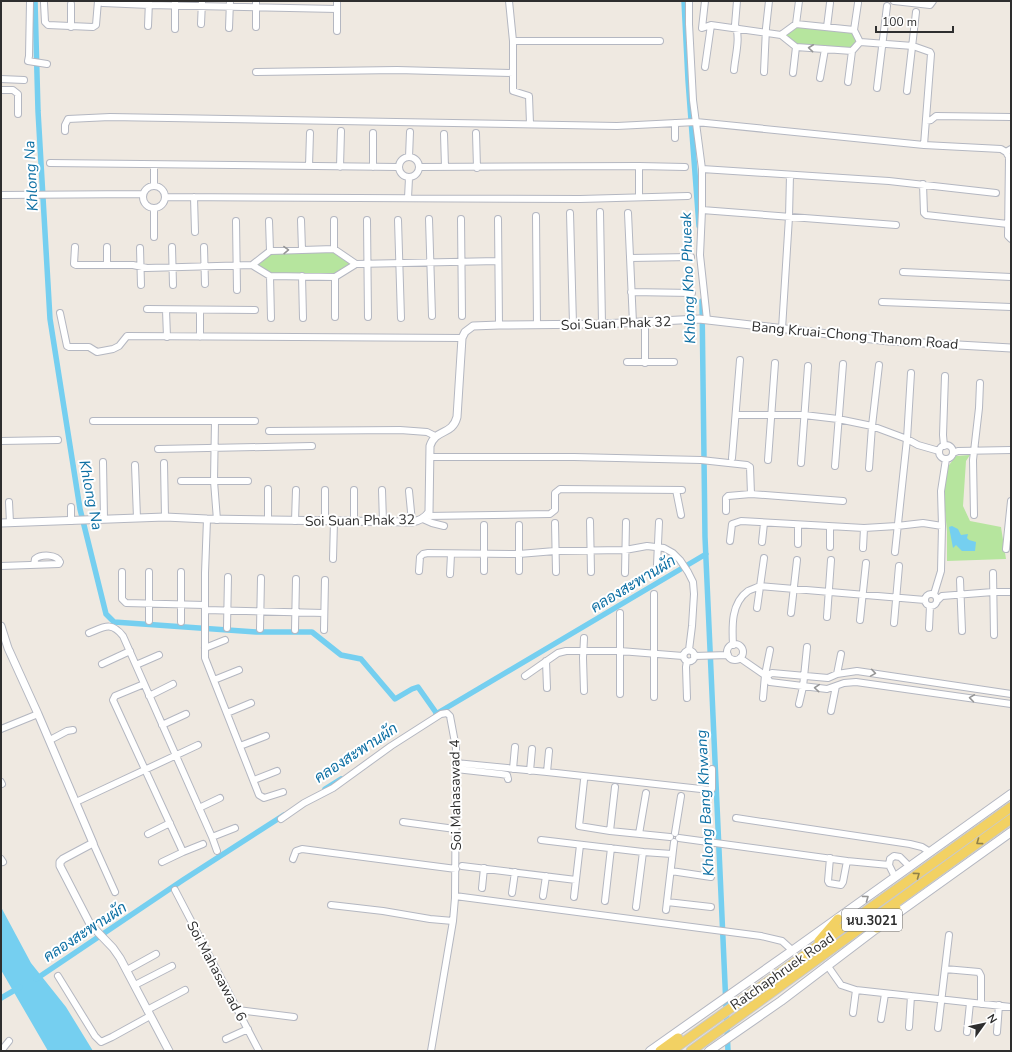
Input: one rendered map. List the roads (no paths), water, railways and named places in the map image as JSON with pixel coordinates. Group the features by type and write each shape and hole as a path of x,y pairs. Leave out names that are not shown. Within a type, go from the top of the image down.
{"main road":[{"name":"นบ.3021","path":"650,1051 838,919 1011,794"},
{"name":"Ratchaphruek Road","path":"671,1051 810,948 1011,807"},
{"name":"Ratchaphruek Road","path":"691,1051 1011,819"},
{"name":"นบ.3021","path":"710,1051 781,1001 877,928 1011,832"},
{"path":"877,928 909,893"},
{"path":"700,1051 892,912"},
{"path":"660,1051 810,948 838,919"}],"street":[{"path":"44,3 45,24 71,27 95,27 98,1 103,3 256,4 337,9"},
{"path":"337,1 337,32"},
{"path":"509,1 513,41 513,91 529,96 530,124"},
{"path":"689,1 691,56 690,70 693,122 702,169 700,255 704,320"},
{"path":"706,1 702,28 711,25 782,34 796,47 852,51"},
{"path":"734,70 737,39 737,28 735,25 738,1"},
{"path":"764,72 769,1"},
{"path":"796,24 799,1"},
{"path":"894,1 930,5 933,1"},
{"path":"30,2 30,56 28,61 47,64"},
{"path":"148,26 149,3"},
{"path":"827,27 830,3"},
{"path":"858,3 854,30 860,42"},
{"path":"71,4 71,27"},
{"path":"175,4 175,28"},
{"path":"201,24 202,4"},
{"path":"229,28 230,4"},
{"path":"256,4 256,27"},
{"path":"878,88 887,6"},
{"path":"907,90 916,12"},
{"path":"782,34 796,24 854,30"},
{"path":"705,68 711,25"},
{"path":"513,41 660,41"},
{"path":"860,42 913,46 931,54 924,145"},
{"path":"848,82 852,51 860,42"},
{"path":"793,73 796,47"},
{"path":"820,78 825,49"},
{"path":"256,72 397,70 512,73"},
{"path":"1,79 24,80"},
{"path":"1,90 13,90 18,94 18,114"},
{"path":"926,121 931,120 936,116 1011,117"},
{"path":"65,131 65,125 68,119 110,117 617,126 693,122 924,145 1001,149 1009,151 1008,236 1011,239"},
{"path":"675,123 675,138"},
{"path":"340,166 341,131"},
{"path":"409,156 410,132"},
{"path":"309,166 310,133"},
{"path":"373,133 373,167"},
{"path":"476,133 477,168"},
{"path":"444,134 444,168"},
{"path":"409,156 416,160 419,167 416,175 409,178 401,174 398,167 401,160 409,156"},
{"path":"50,164 398,167"},
{"path":"154,165 154,185"},
{"path":"419,167 477,168 639,166 685,168"},
{"path":"639,166 639,197"},
{"path":"702,169 923,184 996,193"},
{"path":"782,329 789,217 790,174"},
{"path":"408,198 409,178"},
{"path":"923,184 924,213 926,214 1008,224"},
{"path":"154,185 162,188 166,197 162,205 154,208 146,205 142,194 146,188 154,185"},
{"path":"1,195 142,194"},
{"path":"166,197 580,199 688,196"},
{"path":"194,198 195,232"},
{"path":"154,208 154,237"},
{"path":"702,210 896,225"},
{"path":"600,212 602,324"},
{"path":"570,213 573,324"},
{"path":"628,213 633,323"},
{"path":"536,216 537,325"},
{"path":"429,219 432,316"},
{"path":"461,219 462,316"},
{"path":"498,219 499,325"},
{"path":"302,220 302,250"},
{"path":"334,220 334,249"},
{"path":"367,220 368,317"},
{"path":"398,220 401,318"},
{"path":"236,221 237,290"},
{"path":"269,221 270,251"},
{"path":"75,247 75,265 133,265 147,268 237,266 252,265 270,251 334,249 356,264"},
{"path":"106,247 107,265"},
{"path":"172,247 172,284"},
{"path":"204,247 204,284"},
{"path":"140,248 141,285"},
{"path":"630,258 691,257"},
{"path":"252,265 270,276 335,277 356,264 498,260"},
{"path":"903,272 1011,277"},
{"path":"270,276 270,318"},
{"path":"302,276 303,318"},
{"path":"335,277 335,317"},
{"path":"631,292 692,293"},
{"path":"882,302 1011,307"},
{"path":"147,310 256,310"},
{"path":"166,310 167,337"},
{"path":"200,310 200,337"},
{"path":"60,312 65,343 69,347 89,347 97,352 103,352 119,346 127,336 462,338 457,417 454,426 435,436 427,432 400,430 269,432"},
{"name":"Soi Suan Phak 32","path":"462,338 465,332 474,326 645,323 704,320"},
{"name":"Bang Kruai-Chong Thanom Road","path":"704,320 889,340 1011,348"},
{"path":"645,323 645,362"},
{"path":"732,458 740,360"},
{"path":"628,362 674,362"},
{"path":"768,460 775,363"},
{"path":"835,466 843,364"},
{"path":"868,468 879,365"},
{"path":"800,463 808,366"},
{"path":"895,552 907,439 911,373"},
{"path":"945,376 941,457 946,459"},
{"path":"974,515 974,450 979,408 980,383"},
{"path":"736,415 804,416 838,419 872,426 907,439 918,445 942,448 950,447 953,453"},
{"path":"93,421 255,421"},
{"path":"215,421 214,481 217,520"},
{"name":"Soi Suan Phak 32","path":"1,523 165,517 217,520 412,522 424,517 428,512 430,446 435,436"},
{"path":"1,441 58,440"},
{"path":"158,449 312,446"},
{"path":"946,459 958,451 1011,450"},
{"path":"430,457 574,457 701,460 747,465 750,467 751,494"},
{"path":"930,606 935,605 941,571 942,526 940,491 946,459"},
{"path":"103,462 104,519"},
{"path":"164,463 165,517"},
{"path":"135,466 137,518"},
{"path":"181,480 248,481"},
{"path":"424,517 550,514 555,510 554,493 560,489 679,490 681,515"},
{"path":"268,490 268,520"},
{"path":"295,521 296,490"},
{"path":"325,521 326,490"},
{"path":"354,490 354,522"},
{"path":"382,490 383,522"},
{"path":"409,491 412,522"},
{"path":"726,511 726,498 728,496 751,494 843,501"},
{"path":"1006,549 1011,501"},
{"path":"9,502 10,523"},
{"path":"71,507 71,521"},
{"path":"424,517 432,523 444,526"},
{"path":"207,519 205,658 259,795 261,798 268,798 283,792"},
{"path":"333,560 334,521"},
{"path":"590,521 591,572"},
{"path":"625,573 626,522"},
{"path":"657,565 659,522"},
{"path":"730,541 731,527 735,522 864,528 923,523 942,526"},
{"path":"556,523 556,572"},
{"path":"762,542 764,523"},
{"path":"484,525 484,571"},
{"path":"519,525 519,571"},
{"path":"798,525 798,544"},
{"path":"830,527 830,547"},
{"path":"863,548 864,528"},
{"path":"419,571 419,560 423,554 519,554 555,551 625,550 647,546 659,547 673,553 680,560 693,582 694,594 692,626 689,650 685,652 687,698"},
{"path":"450,574 451,554"},
{"path":"757,608 764,558"},
{"path":"791,613 795,590 797,560"},
{"path":"827,616 831,560"},
{"path":"860,620 866,563"},
{"path":"1,566 34,565"},
{"path":"894,623 899,566"},
{"path":"122,572 123,601 126,603 181,604 228,611 324,613"},
{"path":"149,572 149,621"},
{"path":"181,572 181,622"},
{"path":"993,573 994,634"},
{"path":"227,628 228,577"},
{"path":"260,629 261,578"},
{"path":"295,630 296,579"},
{"path":"324,630 325,580"},
{"path":"960,580 962,631"},
{"path":"728,655 728,650 733,645 733,615 738,601 748,591 760,586 925,600"},
{"path":"925,600 928,595 936,597 1011,592"},
{"path":"654,594 654,697"},
{"path":"925,600 930,606 929,628"},
{"path":"620,613 620,694"},
{"path":"1,626 8,648 50,740 115,892"},
{"path":"89,633 104,626 109,626 115,628 123,636 217,851"},
{"path":"584,638 584,691"},
{"path":"205,648 225,640"},
{"path":"694,656 728,655 733,660 740,658 743,654 742,649 738,645 733,645"},
{"path":"799,704 803,687 807,647"},
{"path":"689,650 693,652 694,656"},
{"path":"763,698 770,650"},
{"path":"102,664 130,651"},
{"path":"525,676 558,653 566,651 620,651 653,653 691,661 694,656"},
{"path":"838,674 841,654"},
{"path":"136,665 159,655"},
{"path":"740,658 766,676 770,682 826,689 844,683 856,682 1011,704"},
{"path":"546,661 547,688"},
{"path":"214,680 239,670"},
{"path":"766,676 772,673 828,678 838,674 857,671 1011,694"},
{"path":"926,692 927,681"},
{"path":"144,684 115,696 113,700 183,852"},
{"path":"149,696 173,684"},
{"path":"831,711 836,686"},
{"path":"227,713 251,703"},
{"name":"Soi Mahasawad 4","path":"281,819 333,788 391,746 445,712 448,714 456,748 456,829 459,868 453,922 431,1051"},
{"path":"1,729 38,714"},
{"path":"162,725 186,714"},
{"path":"50,740 67,731 73,730"},
{"path":"240,746 266,736"},
{"path":"76,802 198,745"},
{"path":"513,769 515,748"},
{"path":"530,771 532,749"},
{"path":"547,772 549,751"},
{"path":"456,766 547,772 710,790 712,789 712,769"},
{"path":"456,766 507,775 508,779"},
{"path":"254,780 277,771"},
{"path":"584,780 579,825 581,827 889,865"},
{"path":"610,831 615,787"},
{"path":"639,834 646,792"},
{"path":"666,910 674,838 681,796"},
{"path":"199,808 220,798"},
{"path":"736,818 910,844 922,847 930,852"},
{"path":"403,822 456,829"},
{"path":"148,834 170,823"},
{"path":"212,837 235,828"},
{"path":"541,840 672,854"},
{"path":"93,843 63,859 60,864 87,919 94,930 109,944 120,958 127,970 169,1051"},
{"path":"162,862 203,844"},
{"path":"574,897 580,845"},
{"path":"605,901 611,848"},
{"path":"293,859 296,851 302,849 459,868 484,868 576,880"},
{"path":"636,907 643,852"},
{"path":"895,877 889,865 890,859 894,856 904,859 910,867"},
{"path":"830,858 829,883 841,885 844,882 847,861"},
{"path":"482,888 484,868"},
{"path":"671,871 711,876"},
{"path":"512,893 515,872"},
{"path":"543,896 546,876"},
{"name":"Soi Mahasawad 6","path":"175,890 260,1051"},
{"path":"455,896 761,936 782,941 793,951"},
{"path":"667,902 711,907"},
{"path":"331,905 383,911 453,922"},
{"path":"938,1028 949,935"},
{"path":"127,970 156,954"},
{"path":"827,965 841,985 856,990 1011,1007"},
{"path":"135,985 172,966"},
{"path":"945,969 979,972 981,1004"},
{"path":"58,976 95,1036 101,1042 112,1038 185,990"},
{"path":"853,1013 856,990"},
{"path":"881,1019 884,994"},
{"path":"909,1026 911,996"},
{"path":"967,1032 970,1003"},
{"path":"997,1032 999,1005"},
{"path":"238,1010 294,1017"},
{"path":"226,1038 248,1028"},
{"path":"1,1051 9,1041"}],"water":[{"path":"952,526 958,529 961,535 968,534 967,538 969,540 976,542 975,551 962,551 956,545 953,548 949,527"},
{"path":"1,907 31,963 66,1007 93,1051 48,1051 1,970"}],"waterway":[{"name":"Khlong Na","path":"35,1 38,111 50,319 80,509 106,614 114,622 256,632 312,632 341,655 361,659 395,699 418,687 437,714"},
{"name":"Khlong Kho Phueak","path":"684,1 688,80 699,226"},
{"name":"Khlong Bang Khwang","path":"702,301 705,537 728,1051"},
{"name":"คลองสะพานผัก","path":"436,714 706,554"},
{"name":"คลองสะพานผัก","path":"325,789 341,779"},
{"name":"คลองสะพานผัก","path":"36,979 183,880 284,815"},
{"path":"1,998 20,987"}]}
